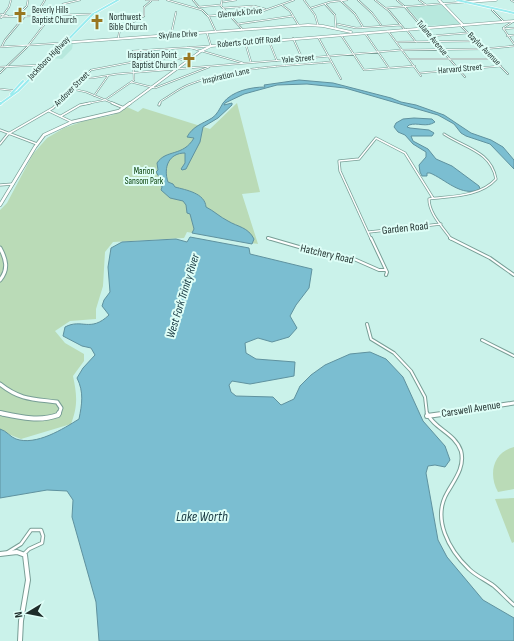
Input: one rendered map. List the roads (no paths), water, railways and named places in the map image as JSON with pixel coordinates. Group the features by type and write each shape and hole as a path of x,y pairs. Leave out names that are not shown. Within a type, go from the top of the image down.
{"main road":[{"name":"Jacksboro Highway","path":"0,103 15,91 90,14 114,0"},
{"name":"Jacksboro Highway","path":"78,27 93,14 118,0"},
{"path":"457,0 495,8"},
{"path":"462,0 514,13"}],"street":[{"path":"0,18 9,7 11,0"},
{"path":"17,16 27,6 28,0"},
{"path":"35,16 45,0"},
{"path":"0,73 29,45 57,8 67,3 80,0"},
{"path":"147,3 146,0 151,1"},
{"path":"118,39 119,32 123,27 144,16 144,6 147,3 158,0"},
{"path":"167,0 202,10"},
{"path":"193,0 208,16 216,32"},
{"path":"236,0 223,1 221,5 222,8 243,30"},
{"name":"Glenwick Drive","path":"208,16 251,13 266,10 294,0"},
{"path":"304,0 311,8 318,25"},
{"path":"311,8 347,0"},
{"path":"358,0 372,13 381,26"},
{"path":"375,0 386,8 416,42"},
{"name":"Tulane Avenue","path":"397,0 405,6 465,77"},
{"path":"418,0 426,5"},
{"path":"439,0 463,25"},
{"path":"386,8 496,0"},
{"path":"341,1 355,14 362,27"},
{"path":"325,4 335,15 337,24 336,29"},
{"path":"199,7 221,5"},
{"path":"282,5 292,11 293,16 299,26"},
{"path":"222,8 254,6 266,10"},
{"path":"495,8 492,10 506,25"},
{"path":"171,35 176,12"},
{"path":"0,14 11,17"},
{"path":"0,18 17,16 93,14"},
{"path":"1,47 5,40 26,16"},
{"path":"238,24 293,16"},
{"path":"459,21 471,24"},
{"path":"503,29 506,25 514,21"},
{"name":"Roberts Cut Off Road","path":"0,205 37,144 46,133 72,122 110,114 124,108 201,51 211,46 244,42 514,21"},
{"path":"337,24 353,27 400,25"},
{"name":"Skyline Drive","path":"1,47 318,25 355,33"},
{"name":"Baylor Avenue","path":"460,25 508,74"},
{"path":"503,29 514,28"},
{"path":"503,29 514,45"},
{"path":"388,31 421,76"},
{"path":"61,116 80,105 105,100 131,83 134,80 133,51 185,46 211,46 207,33"},
{"path":"365,33 389,68"},
{"path":"430,36 467,33"},
{"path":"341,35 365,70 415,66"},
{"path":"507,36 514,35"},
{"path":"318,37 341,79"},
{"path":"293,38 302,58"},
{"path":"269,40 277,60"},
{"path":"397,42 475,41"},
{"path":"244,42 251,63"},
{"name":"Yale Street","path":"82,77 92,78 134,72 403,50 484,49 514,45"},
{"path":"185,46 245,63"},
{"name":"Andover Street","path":"0,144 9,134 49,111 89,71 96,68 133,62 175,58 189,61"},
{"path":"410,59 493,58"},
{"path":"289,60 291,65"},
{"name":"Inspiration Lane","path":"159,105 160,102 187,86 212,78 250,70 331,62"},
{"path":"0,67 41,65"},
{"path":"131,83 155,88 188,74 215,66"},
{"name":"Harvard Street","path":"420,73 501,66"},
{"path":"94,96 108,76"},
{"path":"0,89 15,91"},
{"path":"72,89 124,108"},
{"path":"49,111 72,122"},
{"path":"0,130 37,144"},
{"path":"444,134 483,156 494,167 496,179 489,188 480,191 428,200 429,206 451,239 490,258 514,275"},
{"path":"386,275 386,270 340,171 339,161 348,159 357,160 361,158 369,144 376,138 394,146 404,153 433,198"},
{"path":"0,185 12,184"},
{"name":"Garden Road","path":"368,232 441,224"},
{"name":"Hatchery Road","path":"268,238 306,249 354,259 379,270 386,270"},
{"path":"0,248 7,265 4,275 0,280"},
{"path":"367,324 371,339 398,356 413,376 426,400 427,416 453,438 458,445 462,460 456,479 442,502 441,518 443,529 448,539 459,557 469,569 494,586 514,605"},
{"path":"482,340 514,356"},
{"path":"0,384 19,397 30,400 57,402 61,408 58,415 51,418 19,417 0,413"},
{"name":"Carswell Avenue","path":"427,416 513,404"},
{"path":"8,553 21,544 31,530 41,530 43,536 42,542 29,549 24,554"},
{"path":"0,554 18,552 24,554"},
{"path":"20,641 21,621 28,580 24,554"}],"water":[{"path":"299,80 333,83 416,105 444,115 471,133 491,140 503,147 514,160 514,169 490,144 466,136 461,133 454,124 438,115 345,88 307,84 277,85 244,94 225,103 224,105 232,103 232,105 218,118 203,127 200,142 186,169 181,169 185,163 185,153 175,155 171,158 166,171 168,182 173,184 175,187 199,195 205,202 206,207 249,232 254,239 252,244 192,233 194,229 190,214 187,213 186,205 183,201 170,198 161,190 161,180 156,172 158,170 157,163 165,156 180,151 190,144 194,138 187,137 189,133 214,117 223,103 231,95 242,90 265,87 264,85"},
{"path":"403,119 432,119 435,122 428,125 409,125 407,127 429,130 434,133 432,136 411,136 413,141 428,149 436,159 452,166 479,186 480,189 467,191 454,187 430,173 427,173 427,176 422,176 419,165 426,157 426,152 413,144 405,135 398,132 394,127 396,123"},
{"name":"Lake Worth","path":"190,237 249,248 250,254 312,269 309,288 296,305 290,316 297,328 289,337 272,342 258,338 245,343 246,353 256,359 295,362 294,376 250,384 232,381 229,385 231,392 236,396 273,397 281,405 294,399 300,386 311,375 325,365 350,354 370,352 386,359 403,377 423,421 445,446 450,460 445,467 435,465 428,466 426,473 438,540 447,557 483,600 514,618 514,641 99,641 96,602 72,517 73,500 67,491 47,490 0,498 0,429 16,439 24,441 32,440 49,435 79,419 82,398 81,388 77,378 83,368 95,355 91,348 82,346 63,336 65,327 76,324 96,323 109,315 102,306 104,300 110,292 108,267 111,248 122,242 176,239 187,242"}],"place":[{"name":"Beverly Hills Baptist Church","path":"20,15"},
{"name":"Northwest Bible Church","path":"97,22"},
{"name":"Inspiration Point Baptist Church","path":"189,60"}],"park label":[{"name":"Marion Sansom Park","path":"144,176"}],"water label":[{"name":"West Fork Trinity River","path":"183,296"}]}
